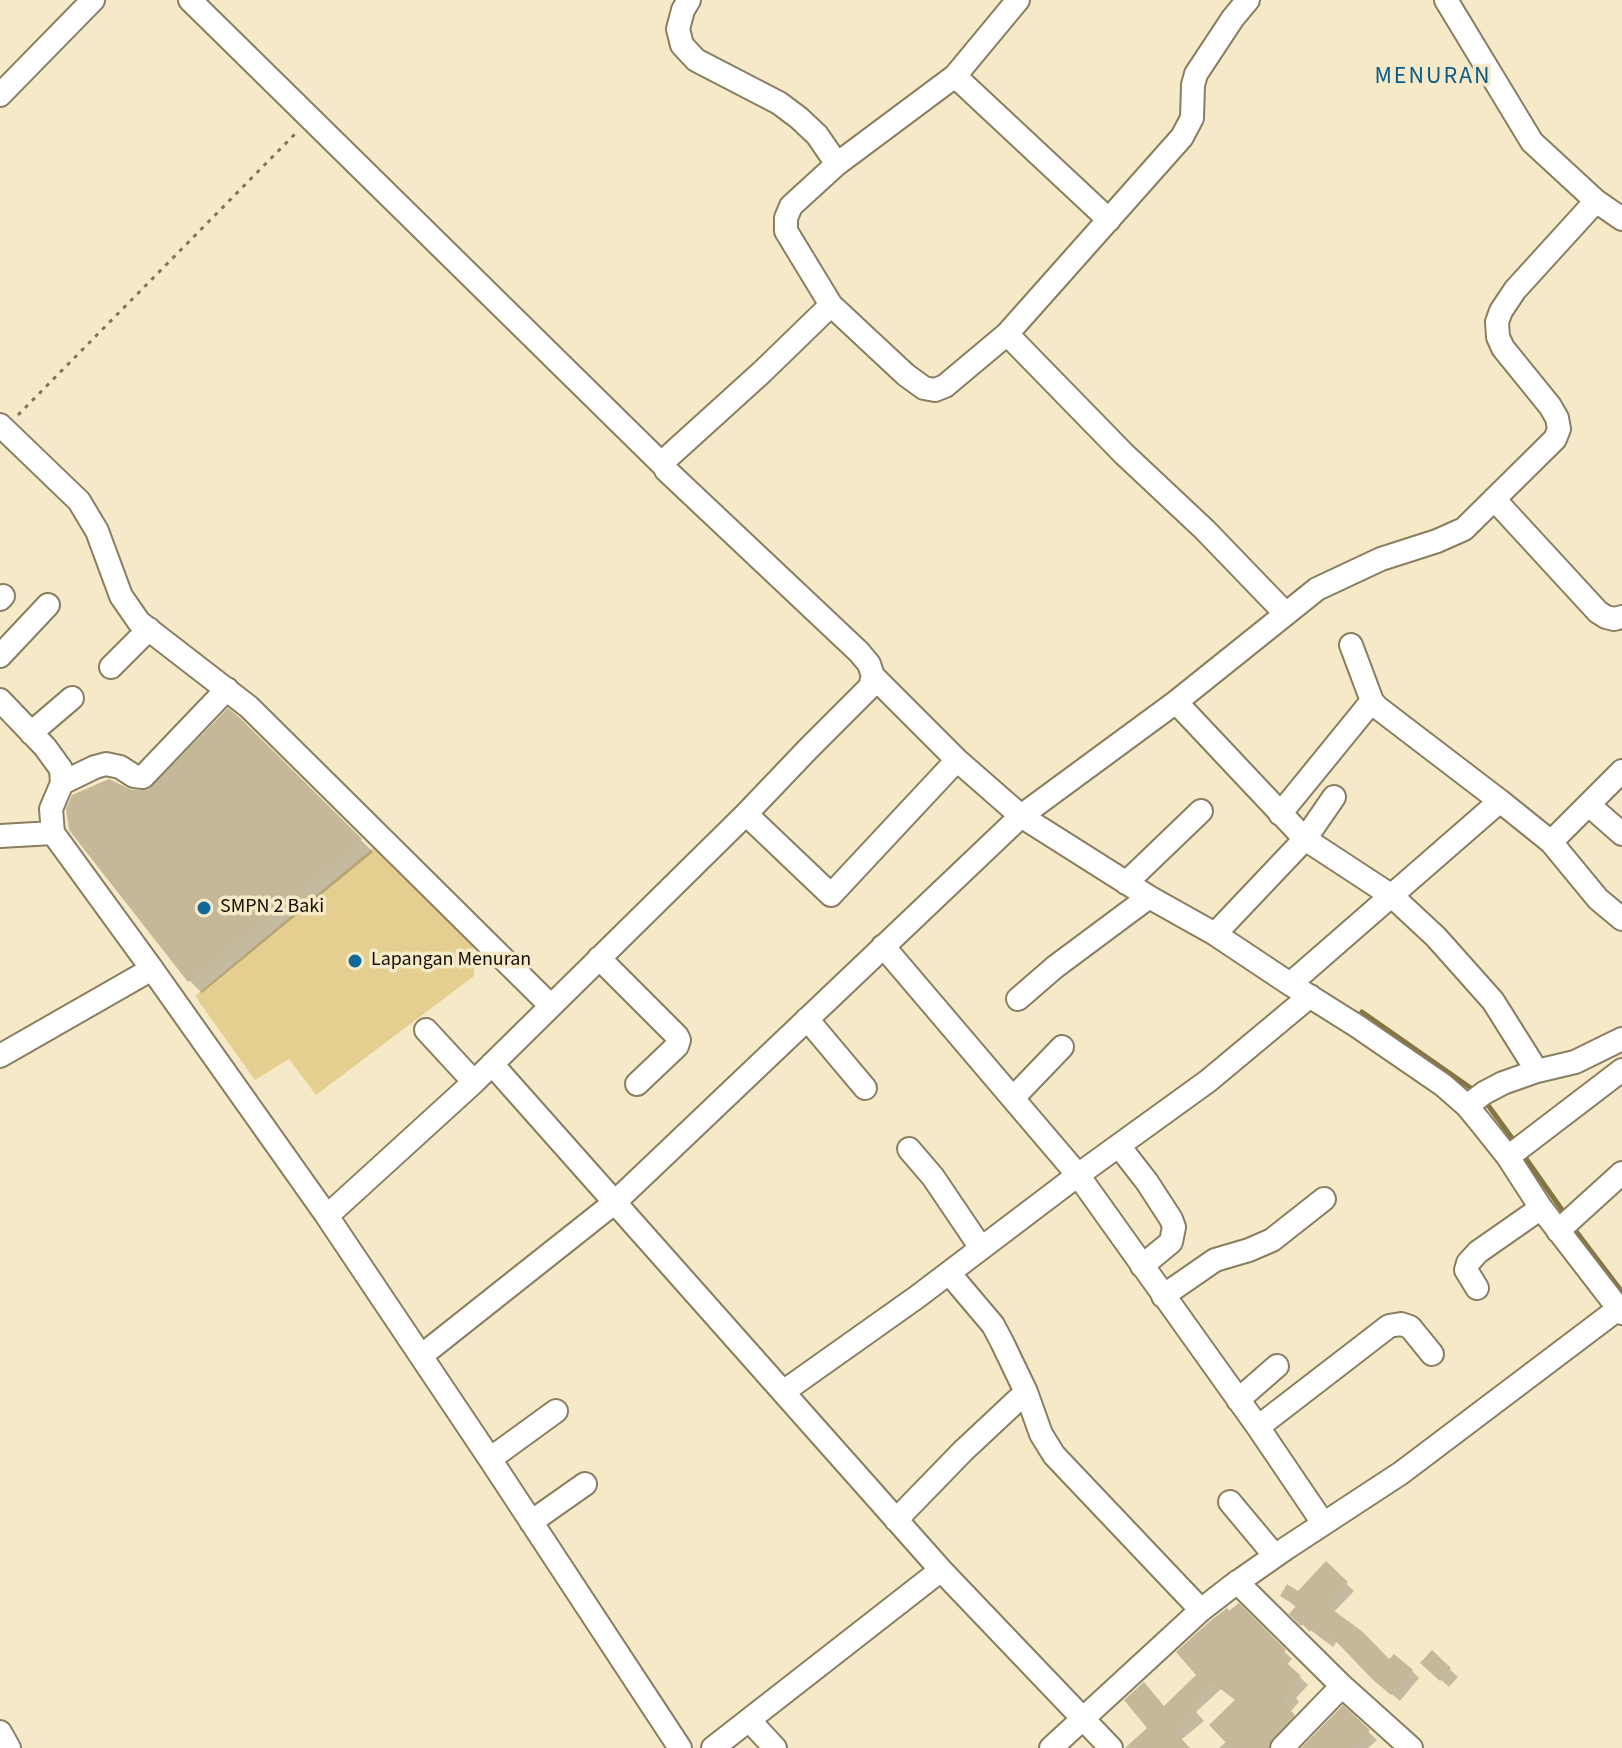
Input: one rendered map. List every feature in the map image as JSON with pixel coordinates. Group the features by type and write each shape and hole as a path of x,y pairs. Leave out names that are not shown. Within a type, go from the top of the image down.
{"street":[{"path":"0,95 93,0"},
{"path":"190,0 666,470 859,652 869,664 873,676 957,760 1021,816 1149,897 1215,934 1443,1085 1476,1099 1541,1208 1620,1311 1401,1473 1237,1582 1201,1610 1051,1748"},
{"path":"689,0 678,29 682,45 689,53 696,60 779,103 799,118 817,135 837,164"},
{"path":"1018,0 955,76 837,164 791,206 786,218 786,231 831,305 924,388 935,390 945,386 1007,334 1188,129 1196,74 1248,0"},
{"path":"1446,0 1532,142 1596,201 1622,219"},
{"path":"955,76 1109,220"},
{"path":"421,1356 614,1203 1021,816 1176,702 1317,589 1381,559 1464,529 1555,439 1559,429 1557,418 1503,348 1497,322 1515,290 1596,201"},
{"path":"664,466 666,459 831,305"},
{"path":"1007,334 1286,614"},
{"path":"2,427 79,501 97,531 121,596 139,622 265,722 551,1006"},
{"path":"1494,499 1598,612 1614,619 1622,617"},
{"path":"0,656 48,605"},
{"path":"111,667 149,629"},
{"path":"1351,645 1372,701 1551,842 1598,899 1622,919"},
{"path":"327,1216 474,1082 746,814 870,687 873,676"},
{"path":"62,783 106,764 143,777 227,689"},
{"path":"31,733 72,698"},
{"path":"0,700 61,769 62,783 51,809 53,833 327,1216 680,1748"},
{"path":"1280,814 1372,701"},
{"path":"1176,702 1305,839 1392,896 1436,937 1493,1001 1537,1071"},
{"path":"746,814 831,895 957,760"},
{"path":"1551,842 1622,771"},
{"path":"1215,934 1305,839 1334,797"},
{"path":"1290,984 1500,801"},
{"path":"1589,805 1622,834"},
{"path":"1126,883 1201,811"},
{"path":"0,836 53,833"},
{"path":"1018,999 1055,967 1149,897"},
{"path":"883,946 1078,1175 1323,1523"},
{"path":"599,958 679,1040 677,1046 637,1084"},
{"path":"0,1056 152,969"},
{"path":"783,1392 1208,1081 1310,996"},
{"path":"807,1019 865,1088"},
{"path":"426,1030 474,1082"},
{"path":"1476,1099 1503,1083 1575,1062 1622,1039"},
{"path":"1013,1098 1062,1047"},
{"path":"492,1064 941,1570 1111,1748"},
{"path":"1508,1157 1622,1070"},
{"path":"1119,1146 1147,1182 1174,1227 1171,1242 1142,1266"},
{"path":"909,1149 933,1177 981,1248"},
{"path":"1558,1231 1622,1173"},
{"path":"1163,1296 1215,1260 1272,1240 1324,1199"},
{"path":"1477,1288 1466,1270 1468,1263 1478,1252 1541,1208"},
{"path":"949,1273 993,1325 1026,1392 1041,1434 1054,1455 1201,1610"},
{"path":"1258,1427 1389,1326 1401,1324 1410,1327 1432,1354"},
{"path":"1238,1400 1277,1366"},
{"path":"896,1520 952,1461 1026,1392"},
{"path":"490,1459 556,1411"},
{"path":"531,1522 585,1484"},
{"path":"1230,1502 1275,1556"},
{"path":"713,1748 941,1570"},
{"path":"1237,1582 1342,1686 1411,1748"},
{"path":"1282,1748 1342,1686"},
{"path":"749,1720 775,1748"},
{"path":"0,1732 9,1748"}],"path":[{"path":"2,427 310,118"}],"shaded area":[{"name":"Lapangan Menuran","path":"373,848 473,947 474,976 316,1095 289,1059 255,1080 195,996"}],"building":[{"name":"SMPN 2 Baki","path":"228,708 362,839 188,982 69,830 66,809 72,795 109,779 132,790 148,790"},
{"path":"1326,1561 1348,1582 1326,1605 1363,1632 1389,1659 1394,1654 1413,1670 1391,1695 1330,1635 1325,1641 1303,1624 1301,1626 1289,1614 1296,1606 1280,1596 1287,1584 1298,1591"},
{"path":"1239,1603 1286,1650 1279,1656 1301,1676 1289,1689 1292,1692 1283,1702 1295,1715 1272,1738 1268,1748 1231,1748 1209,1725 1235,1700 1212,1682 1190,1703 1197,1711 1174,1731 1190,1748 1125,1748 1147,1728 1124,1700 1144,1682 1164,1706 1196,1675 1176,1652 1210,1621"},
{"path":"1432,1650 1451,1668 1440,1681 1420,1663"},
{"path":"1343,1705 1370,1730 1352,1748 1301,1748"}],"waterway":[{"path":"1362,1012 1475,1091"},
{"path":"1485,1101 1517,1145"},
{"path":"1522,1153 1567,1217"},
{"path":"1572,1226 1622,1292"}],"place":[{"name":"SMPN 2 Baki","path":"204,908"},
{"name":"Lapangan Menuran","path":"355,961"}],"district":[{"name":"MENURAN","path":"1433,78"}]}
